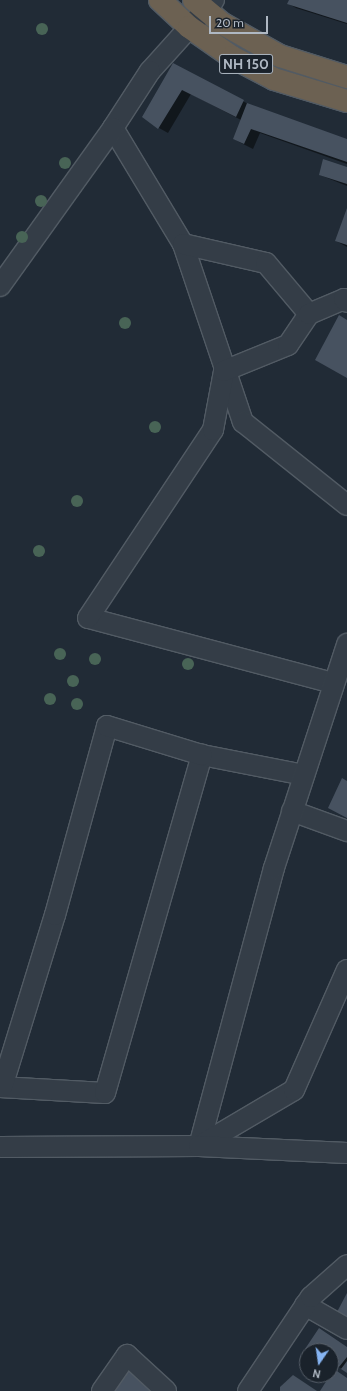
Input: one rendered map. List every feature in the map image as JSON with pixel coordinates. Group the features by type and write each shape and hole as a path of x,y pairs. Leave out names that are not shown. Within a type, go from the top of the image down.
{"highway":[{"name":"NH 150","path":"160,0 189,27 232,57 262,73 303,89 347,101"},
{"path":"204,3 223,24 280,56 347,77"}],"street":[{"path":"0,286 113,128 150,71 189,27 204,3"},
{"path":"113,128 183,244 224,371 243,422 347,505"},
{"path":"183,244 266,263 310,314"},
{"path":"224,371 288,345 310,314 344,299 347,302"},
{"path":"224,371 213,430 88,618 333,683"},
{"path":"199,1146 274,868 333,683 347,644"},
{"path":"202,756 105,1093 1,1087 55,915 107,726 202,756 304,774"},
{"path":"292,811 347,831"},
{"path":"199,1146 294,1090 347,970"},
{"path":"0,1147 199,1146 347,1153"},
{"path":"248,1391 311,1297 347,1266"},
{"path":"305,1305 347,1329"},
{"path":"102,1391 127,1355 166,1391"}],"building":[{"path":"289,0 347,0 347,23 287,4"},
{"path":"173,63 244,100 236,117 182,90 158,129 142,117"},
{"path":"247,103 347,139 347,162 251,129 244,144 233,139"},
{"path":"323,159 347,167 347,184 319,175"},
{"path":"347,208 347,245 335,241"},
{"path":"339,315 347,320 347,378 315,360"},
{"path":"342,778 347,781 347,818 328,808"},
{"path":"347,1293 347,1317 337,1312"},
{"path":"319,1328 347,1347 347,1357 339,1367 339,1343 309,1343"},
{"path":"347,1361 347,1373 341,1369"},
{"path":"127,1369 158,1391 113,1391"},
{"path":"339,1372 347,1378 347,1391 320,1391 325,1383 339,1383"},
{"path":"293,1375 299,1379 299,1383 305,1383 317,1391 280,1391 280,1387"}]}
